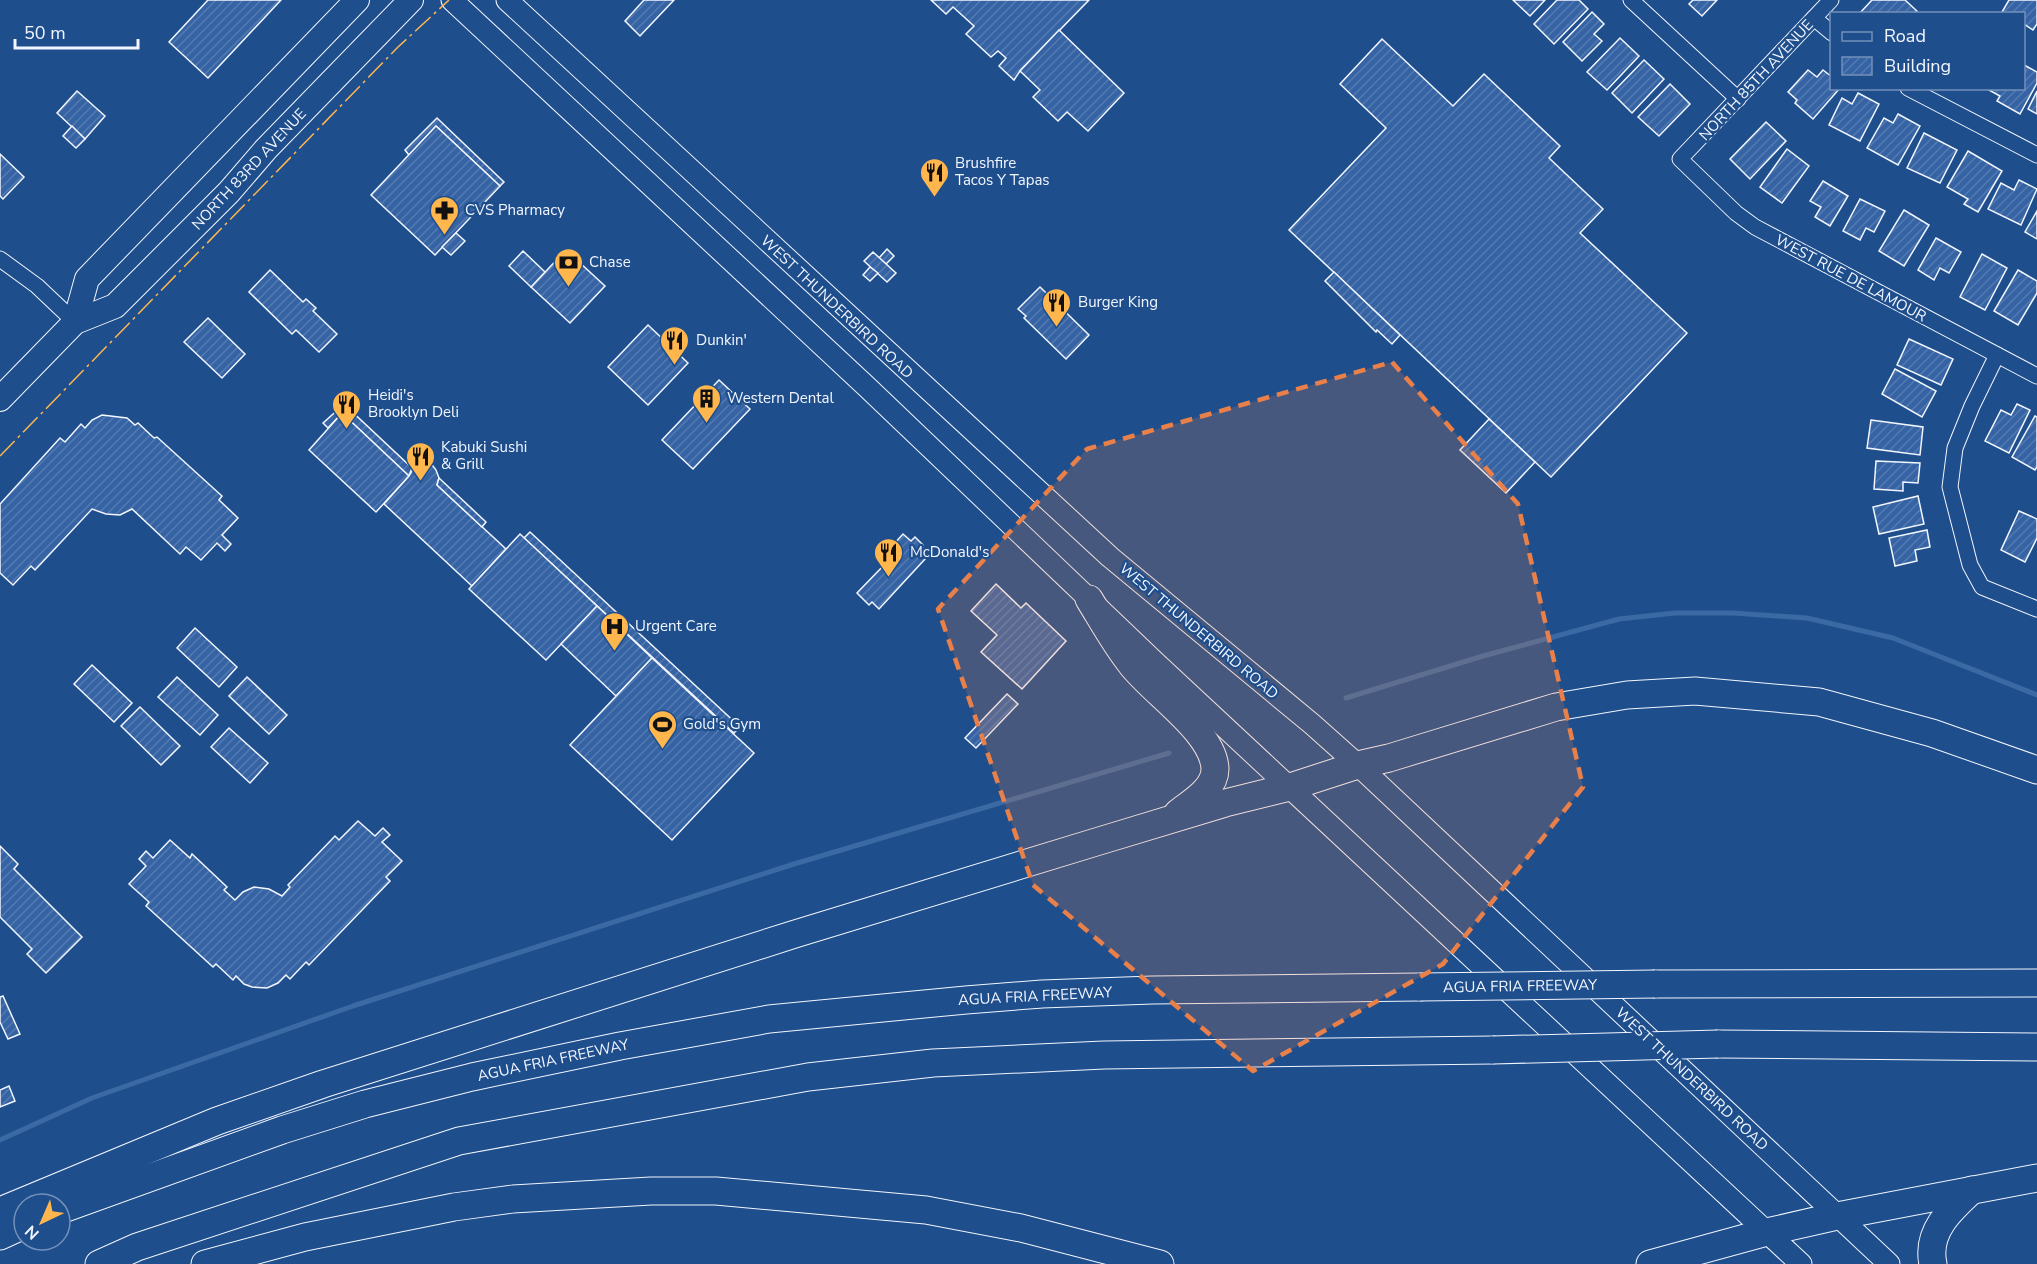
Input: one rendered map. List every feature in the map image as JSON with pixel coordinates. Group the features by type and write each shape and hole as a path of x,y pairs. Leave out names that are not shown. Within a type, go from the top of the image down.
{"highway":[{"path":"1089,599 1131,664 1201,736 1213,755 1215,771 1212,781 1197,798 1168,820"},
{"path":"0,1211 217,1121 323,1084 795,934 1168,820 1290,787 1556,707 1627,695 1695,691 1819,702 1932,733 2037,770"},
{"name":"AGUA FRIA FREEWAY","path":"72,1206 282,1130 365,1104 484,1074 620,1046 769,1020 1042,994 1152,990 1655,984 2037,983"},
{"path":"99,1264 137,1247 459,1141 808,1077 933,1063 1104,1054 1493,1050 1718,1044 2037,1047"},
{"path":"1650,1264 1767,1232 1837,1216 2037,1178"},
{"path":"1933,1264 1932,1241 1940,1224 1953,1207 1972,1190"},
{"path":"205,1264 305,1237 454,1207 513,1199 651,1191 716,1191 926,1210 1021,1228 1160,1264"}],"main road":[{"name":"NORTH 83RD AVENUE","path":"75,322 87,279 357,0"},
{"name":"NORTH 83RD AVENUE","path":"0,399 75,322 115,306 229,192 266,149 411,0"},
{"path":"452,0 867,387 1089,599 1802,1264"},
{"name":"WEST THUNDERBIRD ROAD","path":"507,0 1110,557 1312,724 1358,765 1889,1264"}],"street":[{"path":"1631,0 1738,99"},
{"name":"NORTH 85TH AVENUE","path":"1680,159 1831,0"},
{"path":"1814,18 1830,31"},
{"path":"1912,90 2037,155"},
{"name":"WEST RUE DE LAMOUR","path":"1680,159 1736,213 1755,227 2037,376"},
{"path":"0,259 37,286 75,322"},
{"path":"1997,355 1955,448 1950,487 1970,565 1982,587 2037,609"}],"highlighted area":[{"path":"1392,362 1518,504 1583,787 1443,964 1253,1071 1033,885 938,609 1087,449"}],"building":[{"path":"208,0 281,0 208,78 169,42"},
{"path":"644,0 674,0 640,36 625,21"},
{"path":"931,0 1089,0 1014,80 999,66 1006,58 998,51 991,57 966,34 974,26 953,7 946,14"},
{"path":"1513,0 1545,0 1530,16"},
{"path":"1557,0 1579,0 1588,9 1554,44 1534,24"},
{"path":"1693,0 1717,0 1702,16 1689,4"},
{"path":"1872,0 1905,0 1917,11 1916,12 1861,12"},
{"path":"2009,0 2037,0 2037,24 2033,30 2025,25 2025,12 2002,12"},
{"path":"1592,12 1604,24 1594,34 1602,41 1582,61 1563,42"},
{"path":"1059,30 1124,93 1088,131 1067,112 1058,121 1033,97 1040,90 1020,71"},
{"path":"1620,38 1639,56 1607,90 1587,72"},
{"path":"1382,39 1453,106 1484,74 1560,146 1549,158 1603,209 1580,233 1687,333 1551,477 1289,230 1386,128 1340,84"},
{"path":"1644,60 1664,79 1632,113 1612,93"},
{"path":"2025,66 2037,72 2037,83 2020,114 1997,101 2000,96 1989,90 2025,90"},
{"path":"1808,70 1817,77 1823,70 1830,75 1830,90 1838,90 1813,119 1795,103 1797,100 1788,92"},
{"path":"1670,84 1690,104 1659,136 1638,117"},
{"path":"77,91 105,116 85,139 57,113"},
{"path":"2037,91 2037,114 2028,109"},
{"path":"1858,93 1879,104 1860,141 1829,125 1842,98 1852,104"},
{"path":"1898,114 1920,126 1898,165 1867,148 1884,118 1893,123"},
{"path":"437,118 504,182 500,186 436,126 409,155 405,150"},
{"path":"1766,122 1786,141 1750,179 1730,159"},
{"path":"72,126 85,139 76,148 63,136"},
{"name":"CVS Pharmacy","path":"436,126 500,186 435,255 371,195"},
{"path":"1924,133 1957,150 1940,183 1907,168"},
{"path":"1787,149 1809,166 1782,203 1760,187"},
{"path":"1968,151 2002,171 1978,212 1964,204 1968,199 1947,187"},
{"path":"0,154 24,177 3,199 0,196"},
{"path":"2019,180 2037,189 2021,225 1988,209 2001,183 2014,190"},
{"path":"1823,181 1848,196 1830,226 1815,217 1821,207 1810,201"},
{"path":"1860,199 1885,211 1874,232 1866,228 1860,240 1843,231"},
{"path":"1904,210 1929,225 1904,266 1879,251"},
{"path":"2037,211 2037,239 2025,232"},
{"path":"456,233 465,241 451,255 442,247"},
{"path":"1936,238 1961,252 1949,273 1940,268 1934,280 1918,270"},
{"path":"887,249 894,256 886,264 879,258"},
{"name":"Chase","path":"566,250 605,286 570,323 531,287"},
{"path":"523,251 545,272 531,287 509,266"},
{"path":"873,252 896,273 887,282 864,261"},
{"path":"1982,254 2007,268 1985,310 1960,297"},
{"path":"870,267 878,273 870,281 863,275"},
{"path":"270,270 303,302 306,299 316,308 313,311 337,334 319,352 296,330 292,334 249,292"},
{"path":"2018,270 2037,281 2037,293 2018,325 1994,311"},
{"path":"1334,272 1400,335 1392,344 1377,330 1376,332 1325,281"},
{"name":"Burger King","path":"1040,287 1089,335 1066,359 1024,318 1026,316 1018,309"},
{"path":"208,318 245,354 222,378 184,342"},
{"path":"648,325 688,363 648,405 608,367"},
{"path":"1909,339 1953,359 1941,385 1897,365"},
{"path":"1895,369 1936,391 1922,417 1882,394"},
{"name":"Western Dental","path":"719,380 750,409 693,469 662,440"},
{"path":"2017,404 2030,410 2009,453 1985,441 2001,410 2011,415"},
{"path":"342,406 347,407 412,468 409,476 342,413 328,428 323,423"},
{"path":"342,413 409,476 376,512 309,450"},
{"path":"102,415 127,418 135,425 138,423 154,438 157,437 222,496 219,500 238,518 222,535 231,544 225,551 217,543 201,560 186,547 180,554 132,509 120,515 106,514 92,509 35,570 31,566 13,585 0,573 0,504 60,438 65,442 81,424 85,428 92,420"},
{"path":"2035,416 2037,417 2037,467 2035,470 2012,457"},
{"path":"1489,419 1535,462 1506,493 1460,450"},
{"path":"1871,420 1923,427 1920,455 1867,448"},
{"path":"423,461 430,462 436,470 439,478 437,485 506,549 472,586 384,504 409,476 416,464"},
{"path":"1876,461 1920,463 1918,483 1903,482 1903,491 1874,489"},
{"path":"439,478 486,522 482,527 437,485"},
{"path":"1918,496 1924,524 1879,534 1873,507"},
{"path":"2019,511 2037,519 2037,538 2025,562 2001,550"},
{"path":"1927,530 1930,547 1915,550 1917,561 1895,566 1889,538"},
{"path":"530,532 740,727 734,733 524,538"},
{"path":"520,534 597,606 546,660 469,589"},
{"name":"McDonald's","path":"903,534 911,541 915,537 923,545 921,546 926,550 922,554 926,558 879,609 872,602 869,605 857,593 886,563 881,558"},
{"path":"996,584 1021,608 1026,603 1066,641 1022,689 981,652 997,635 971,611"},
{"path":"597,606 652,658 616,696 561,644"},
{"path":"195,628 237,667 219,687 177,648"},
{"name":"Gold's Gym","path":"652,658 754,753 672,840 570,745"},
{"path":"92,665 132,703 114,722 74,684"},
{"path":"177,677 218,715 200,735 158,697"},
{"path":"247,677 287,715 269,734 229,696"},
{"path":"1007,694 1018,704 976,748 965,738"},
{"path":"140,707 180,746 161,765 121,726"},
{"path":"229,728 268,763 250,783 211,747"},
{"path":"358,821 375,836 383,828 390,835 382,842 402,861 386,877 390,881 309,965 306,962 290,979 286,975 278,983 267,988 244,984 236,976 233,980 216,964 213,967 146,906 149,902 129,884 146,866 139,859 146,851 153,858 170,840 190,858 192,854 227,887 224,890 235,900 243,892 254,887 269,889 282,896 290,887 288,885 335,836 339,840"},
{"path":"0,846 18,864 14,869 82,937 46,973 27,954 32,949 0,917"},
{"path":"3,996 20,1034 8,1039 0,1022 0,997"},
{"path":"9,1086 15,1101 0,1107 0,1090"}],"waterway":[{"path":"1346,698 1483,656 1619,619 1675,613 1733,613 1807,618 1893,638 2037,695"},
{"path":"0,1140 92,1098 353,1006 794,864 1169,753"}],"power":[{"path":"0,456 398,47 449,0"}],"place":[{"name":"Brushfire Tacos Y Tapas","path":"934,198"},
{"name":"CVS Pharmacy","path":"444,236"},
{"name":"Chase","path":"568,288"},
{"name":"Burger King","path":"1057,328"},
{"name":"Dunkin'","path":"675,366"},
{"name":"Western Dental","path":"706,424"},
{"name":"Heidi's Brooklyn Deli","path":"347,430"},
{"name":"Kabuki Sushi & Grill","path":"420,482"},
{"name":"McDonald's","path":"889,578"},
{"name":"Urgent Care","path":"614,652"},
{"name":"Gold's Gym","path":"662,750"}]}
